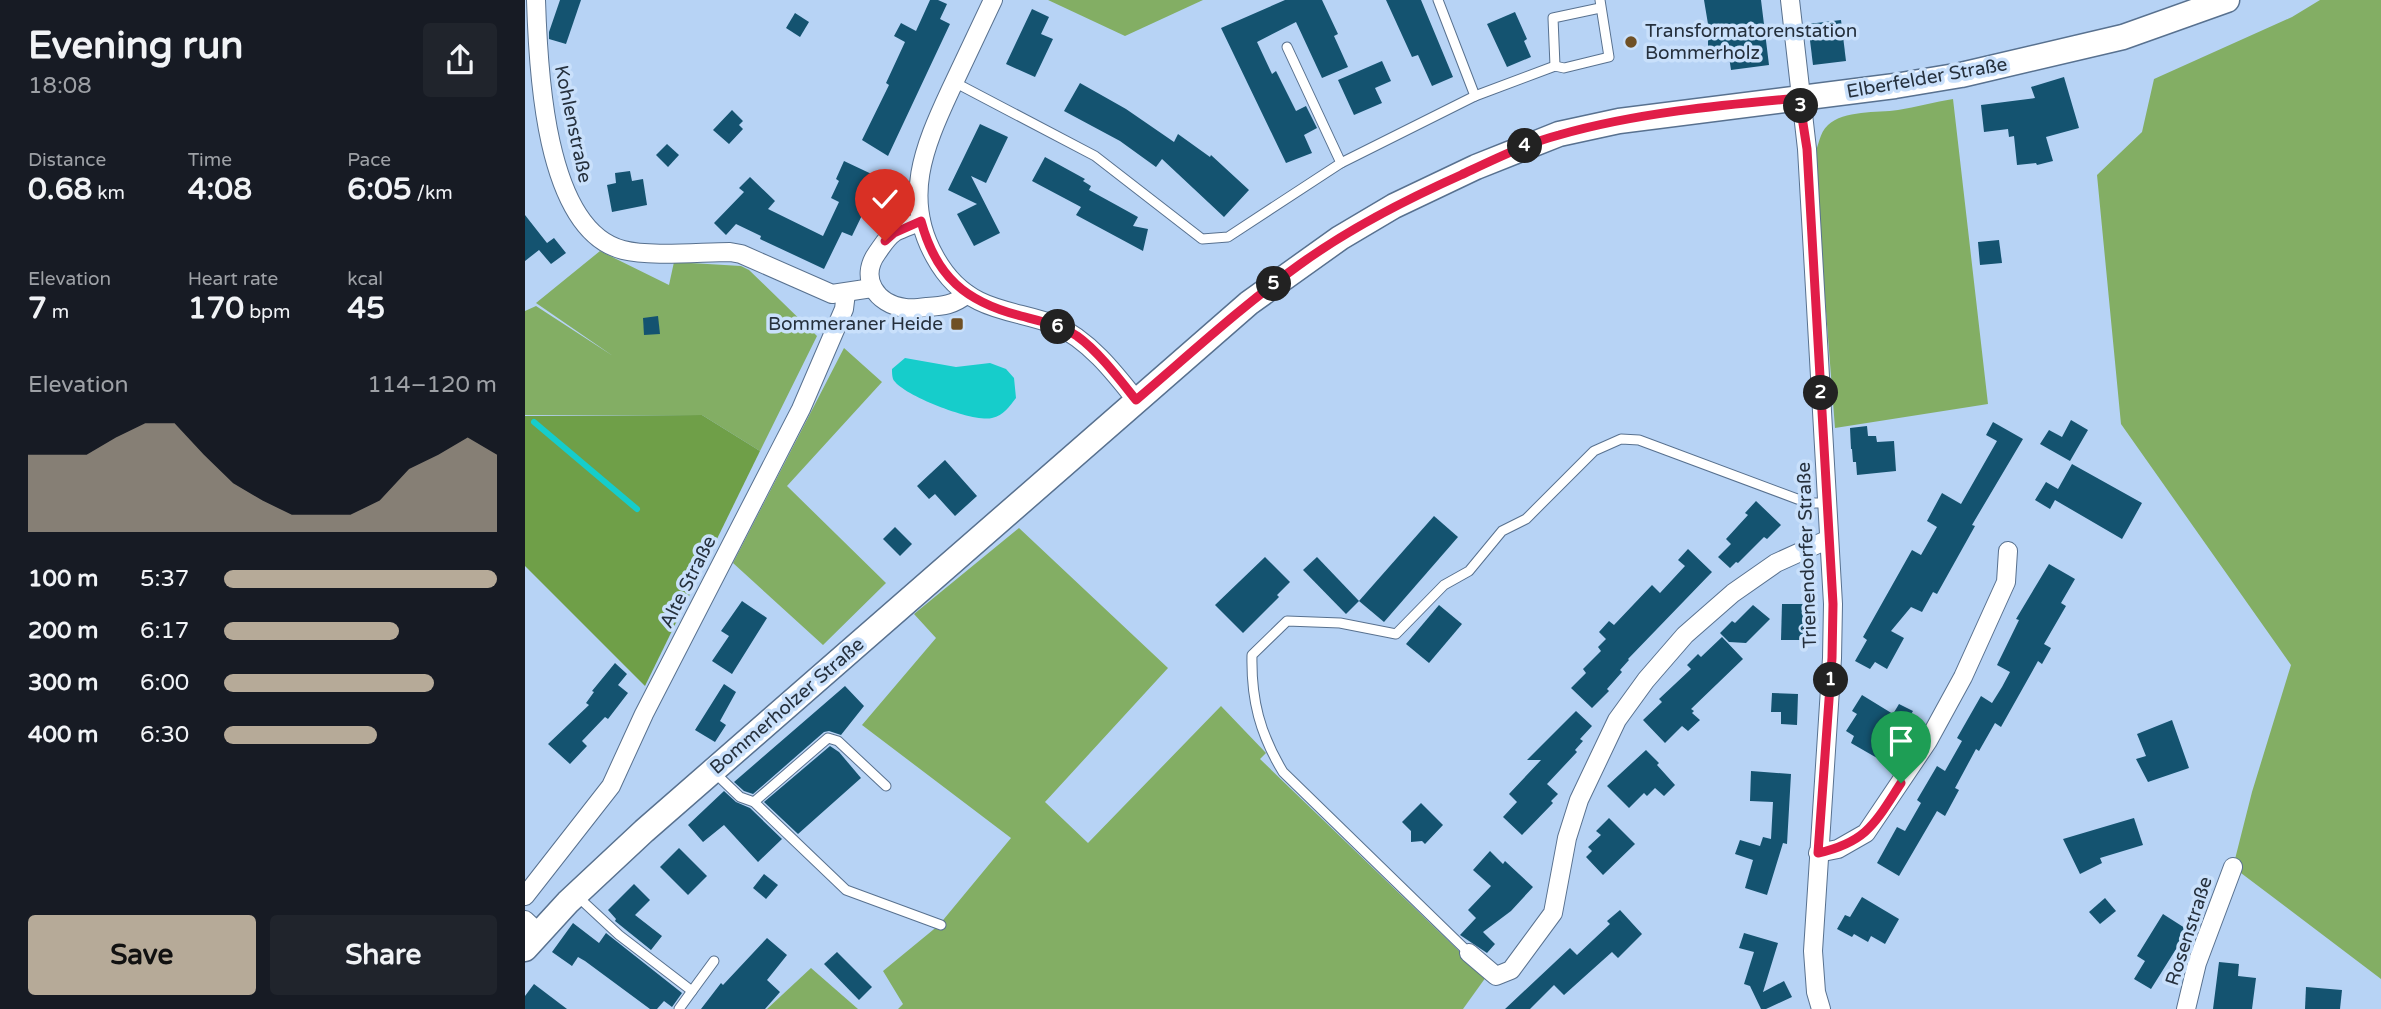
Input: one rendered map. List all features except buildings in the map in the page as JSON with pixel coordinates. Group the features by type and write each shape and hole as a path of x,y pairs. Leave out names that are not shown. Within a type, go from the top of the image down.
{"main road":[{"name":"Elberfelder Straße","path":"1055,471 1248,303 1301,264 1394,206 1476,167 1550,138 1610,123 1961,75 2082,47 2163,24 2227,0"},
{"name":"Bommerholzer Straße","path":"530,934 1055,471"}],"street":[{"name":"Kohlenstraße","path":"535,0 543,97 557,166 570,202 586,228 595,236 623,250 730,252 755,259 832,294 846,293"},
{"path":"993,0 928,139 918,180 921,221 931,251 940,267 957,287 967,294 1016,315 1053,324 1077,336 1136,400"},
{"name":"Trienendorfer Straße","path":"1790,0 1799,98 1807,149 1833,604 1832,658 1813,951 1813,974 1821,1009"},
{"path":"921,221 894,233 885,241 870,262 869,278 872,288 886,302 904,309 945,306 957,303 967,294"},
{"path":"846,293 872,288"},
{"name":"Alte Straße","path":"525,896 611,786 656,689 801,409 845,309 846,293"},
{"path":"1469,953 1488,971 1496,976 1504,975 1511,970 1553,913 1567,838 1591,772 1617,720 1666,656 1708,613 1748,582 1776,564 1829,540"},
{"path":"1818,853 1838,849 1866,833 1928,741 1963,677 2006,582 2007,551"},
{"name":"Rosenstraße","path":"2186,1009 2197,963 2233,867"}],"lane":[{"path":"1438,0 1475,96"},
{"path":"954,82 1095,156 1202,239 1229,237 1341,163 1475,96 1555,66 1565,68 1609,57 1600,4 1553,18 1555,66"},
{"path":"1287,47 1341,163"},
{"path":"1469,953 1283,772 1270,751 1259,719 1251,687 1252,655 1287,621 1340,623 1396,634 1444,585 1469,572 1502,531 1526,519 1594,451 1621,439 1639,440 1808,503 1827,503"},
{"path":"754,802 828,738 838,741 885,786"},
{"path":"713,771 740,797 754,802 846,890 941,925"},
{"path":"576,894 619,935 692,991"},
{"path":"679,1009 714,961"}],"shaded area":[{"path":"1048,0 1203,0 1125,36"},
{"path":"2320,0 2381,0 2381,979 2233,867 2252,792 2291,665 2121,424 2097,175 2142,132 2154,79 2292,17"},
{"path":"1953,99 1988,404 1835,428 1814,155 1819,140 1828,125 1843,117"},
{"path":"600,251 669,285 674,262 741,266 749,270 817,336 760,451 702,415 525,415 525,311 536,306 613,356 536,303"},
{"path":"844,348 882,382 787,486 886,583 823,645 733,563"},
{"path":"905,358 956,367 990,363 1006,369 1014,378 1016,398 1003,413 992,418 955,412 909,393 893,379 892,369"},
{"path":"702,415 760,451 645,686 525,566 525,416"},
{"path":"1019,528 1168,668 1045,802 1088,843 1221,706 1266,753 1260,759 1486,977 1463,1009 898,1009 903,1004 883,971 939,925 1011,838 862,725 936,638 914,614"},
{"path":"811,968 858,1009 767,1009"}],"waterway":[{"path":"534,422 637,509"}],"place":[{"name":"Transformatorenstation Bommerholz","path":"1631,42"},
{"name":"Bommeraner Heide","path":"957,324"}],"route":[{"path":"885,241 894,233 921,221 931,251 957,287 981,302 1016,315 1053,324 1077,336 1136,400 1248,303 1301,264 1394,206 1476,167 1559,134 1619,121 1799,98 1807,149 1833,604 1832,658 1818,853 1838,849 1866,833 1901,783"}]}
